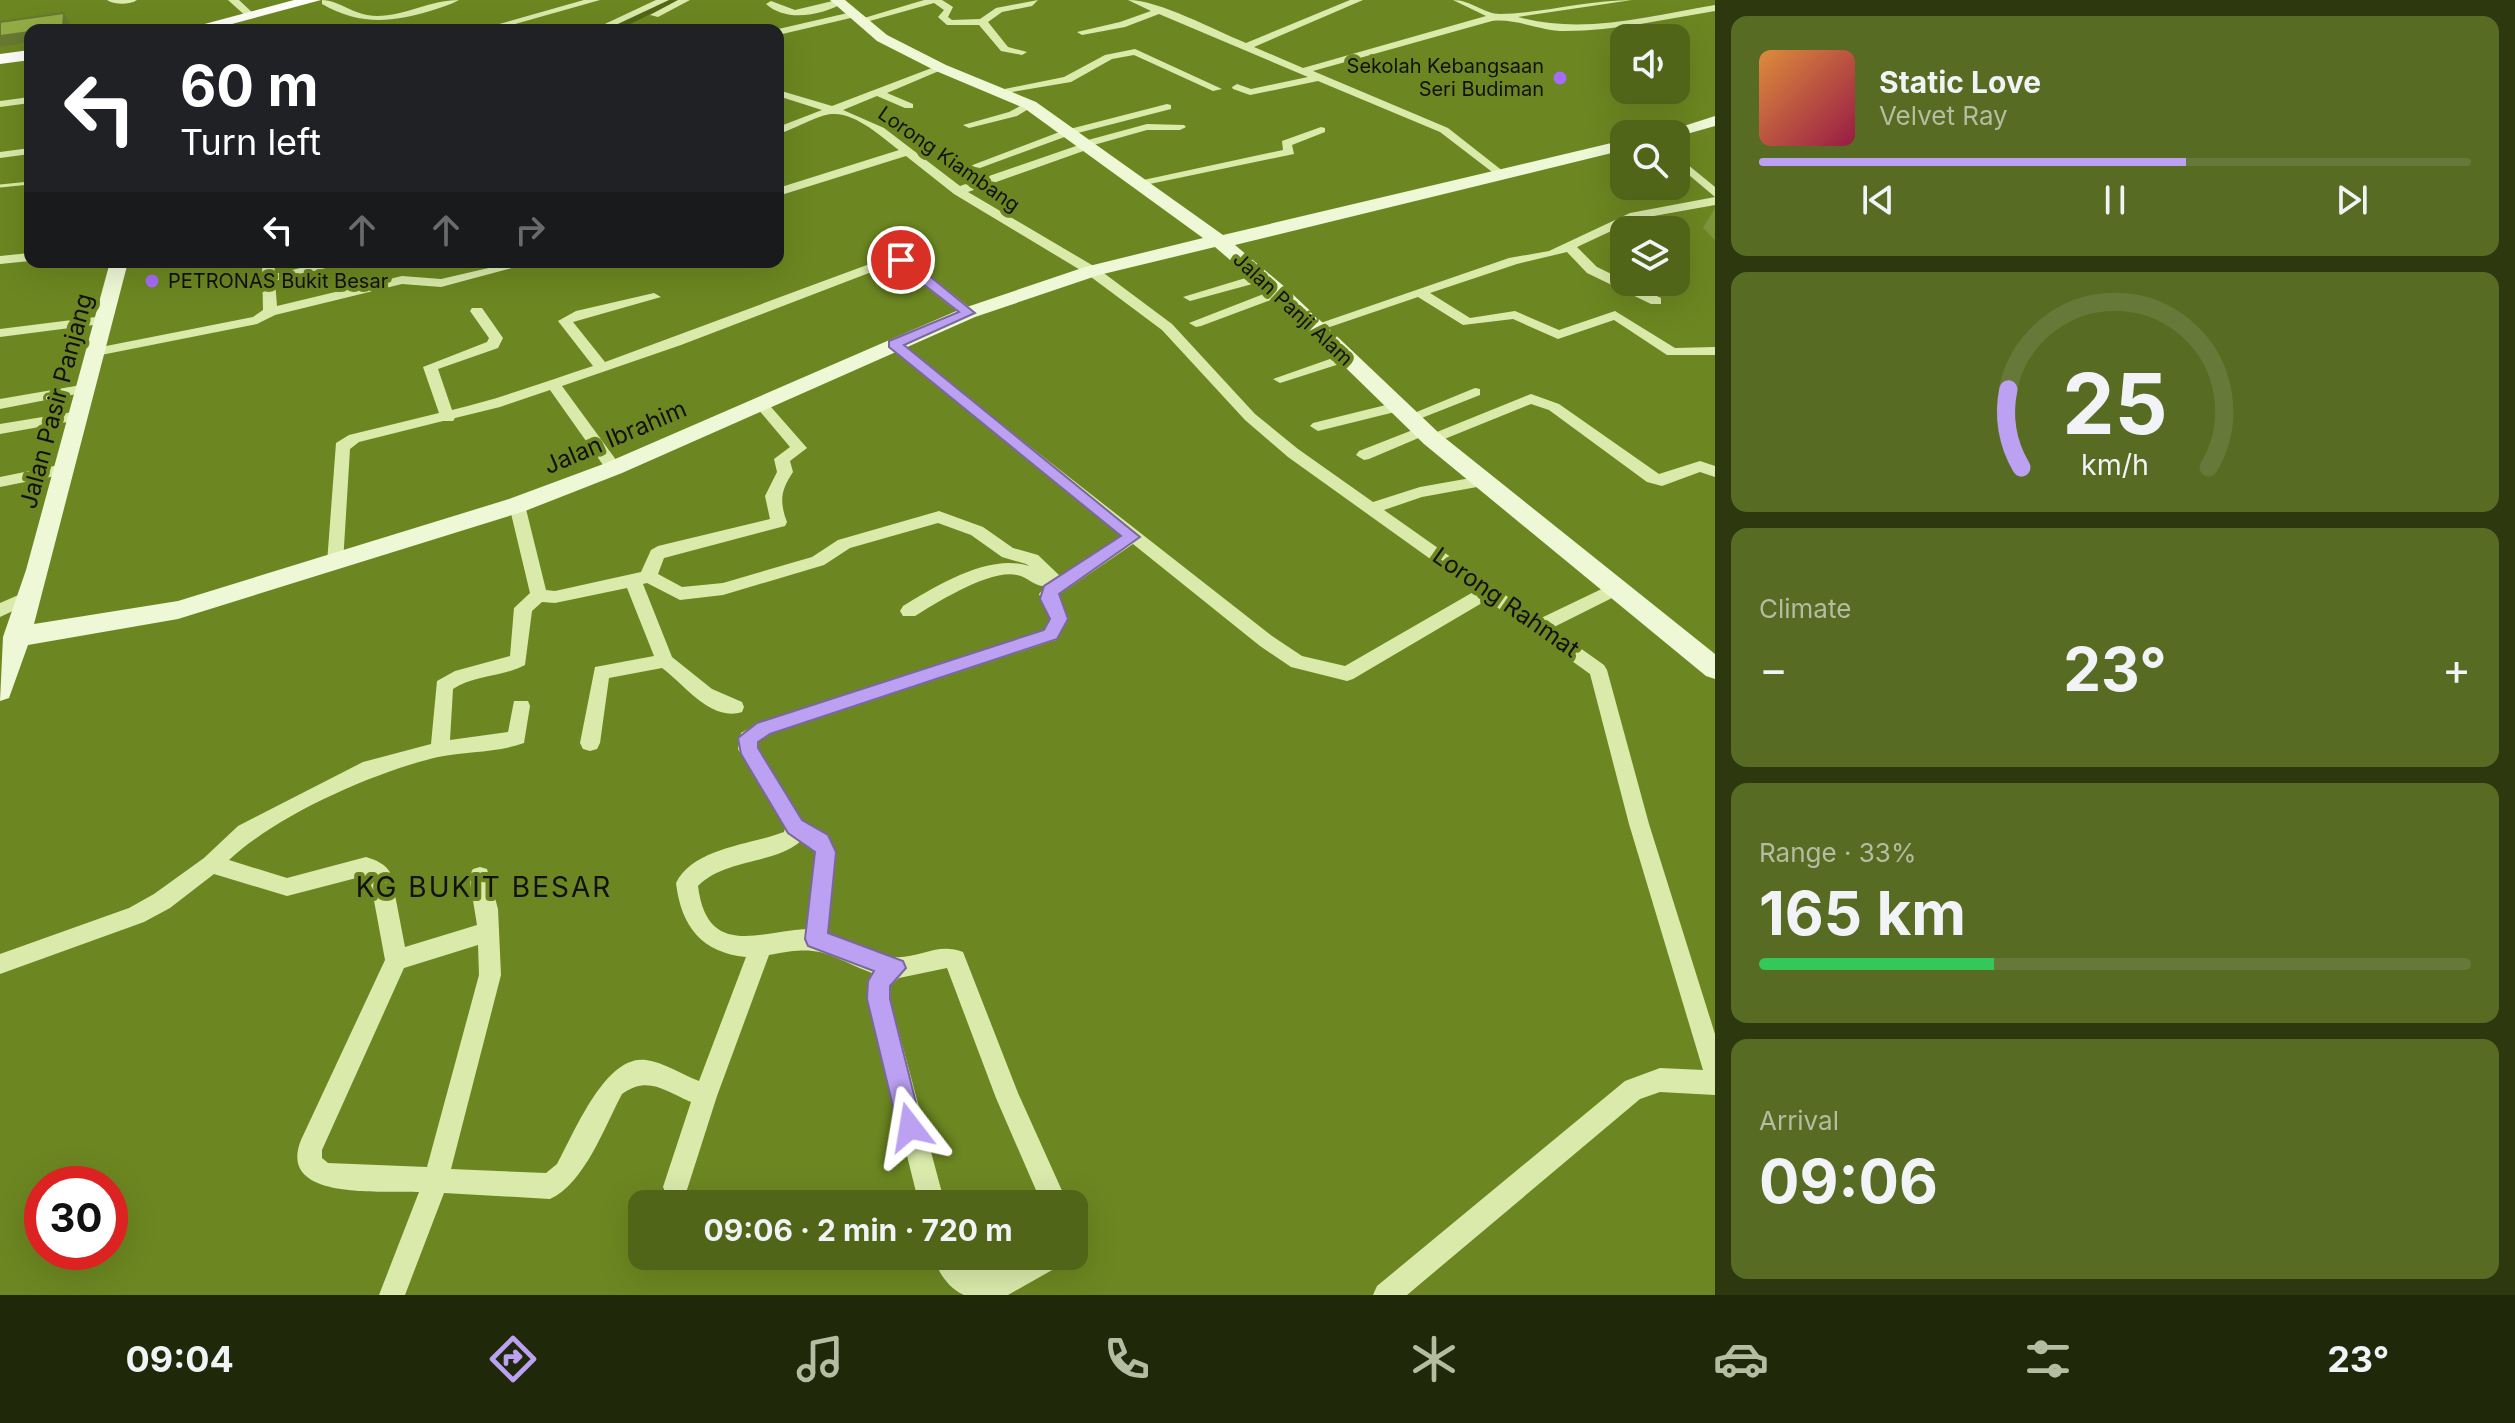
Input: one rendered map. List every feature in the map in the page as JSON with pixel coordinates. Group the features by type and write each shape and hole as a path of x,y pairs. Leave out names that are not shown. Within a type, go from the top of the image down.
{"highway":[{"path":"219,24 324,1"},
{"path":"250,24 324,1"},
{"path":"245,24 276,16"},
{"path":"227,24 252,17"},
{"path":"0,62 24,59"}],"main road":[{"name":"Jalan Panji Alam","path":"847,10 882,38 941,68 1030,105 1077,142 1140,182 1219,241 1279,292 1416,424 1482,481 1715,669"},
{"path":"1690,128 1715,121"},
{"name":"Jalan Ibrahim","path":"16,637 178,610 517,505 614,468 968,313 1092,271 1239,239 1610,148"},
{"name":"Jalan Pasir Panjang","path":"0,691 30,596 117,268"}],"street":[{"path":"117,15 116,1 132,0"},
{"path":"233,0 252,17"},
{"path":"324,1 351,18 373,20 454,0"},
{"path":"505,24 595,0"},
{"path":"626,24 664,0"},
{"path":"626,24 685,0"},
{"path":"771,4 781,13 791,14 935,0 950,9 943,17 950,23 982,22 999,10 1029,4 1033,0"},
{"path":"1133,0 1161,3 1248,46 1444,130 1500,174"},
{"path":"1248,46 1358,0"},
{"path":"1458,0 1537,28 1566,30 1715,8"},
{"path":"1306,70 1501,17 1627,0"},
{"path":"1082,32 1122,25 1161,3"},
{"path":"784,30 847,10"},
{"path":"982,22 1005,49 1022,52"},
{"path":"1000,91 1069,80 1096,62 1135,52 1217,89"},
{"path":"784,129 941,68"},
{"path":"1237,87 1250,92 1322,77"},
{"path":"876,92 909,106"},
{"name":"Lorong Kiambang","path":"784,95 858,118 909,151 958,191 1092,271"},
{"path":"0,104 24,101"},
{"path":"969,125 1013,114 1030,105"},
{"path":"958,191 1167,107"},
{"path":"976,166 1147,127 1180,127"},
{"path":"1140,182 1290,152 1286,143 1321,130"},
{"path":"784,190 909,151"},
{"path":"0,155 24,152"},
{"path":"1690,171 1715,193"},
{"path":"1316,327 1568,246 1634,216 1715,201"},
{"path":"1568,246 1592,270 1656,301"},
{"path":"0,260 24,258"},
{"path":"335,563 344,443 448,418 676,342 898,259 968,313"},
{"path":"268,268 270,312"},
{"path":"269,279 317,268"},
{"path":"96,352 257,320 270,312 402,280 441,283 506,268"},
{"name":"Lorong Rahmat","path":"1092,271 1167,327 1268,433 1541,626 1598,670 1639,824 1715,1072"},
{"path":"1190,297 1262,277"},
{"path":"1196,323 1279,292"},
{"path":"1420,293 1468,322 1515,315 1558,335 1615,315 1624,317 1672,352 1715,351"},
{"path":"601,366 565,321 580,312 626,306 654,297"},
{"path":"448,418 430,367 493,345 496,338 477,311"},
{"path":"0,333 104,320"},
{"path":"894,344 1132,537 1297,662 1347,674 1490,590"},
{"path":"1280,379 1347,357"},
{"path":"552,382 614,468"},
{"path":"0,404 87,388"},
{"path":"1364,455 1475,392"},
{"path":"1318,426 1416,424 1531,399 1554,407 1653,478 1662,481 1707,469 1715,456"},
{"path":"440,749 444,686 452,679 509,667 519,660 523,608 539,595 555,597 641,578 655,570 657,554 664,550 779,522 771,504 772,487 785,472 782,459 798,445 759,402"},
{"path":"0,429 79,416"},
{"path":"0,482 64,469"},
{"path":"1373,508 1420,492 1482,481"},
{"path":"517,505 539,595"},
{"path":"641,578 680,594 723,589 818,561 844,544 939,517 977,531 1008,553 1032,559 1056,582"},
{"path":"816,939 826,852 820,841 795,827 748,749 748,738 764,729 1050,635 1059,619 1048,594 1056,582 1132,537"},
{"path":"909,611 934,594 1005,569 1023,570 1042,581 1056,582"},
{"path":"641,578 665,661"},
{"path":"1541,626 1616,589"},
{"path":"0,611 30,596"},
{"path":"590,743 601,672 665,661 682,671 715,702 735,707"},
{"path":"0,964 136,915 162,901 211,864 245,832 386,761 440,749 517,738 521,706"},
{"path":"795,827 793,837 781,844 696,873 687,883 690,912 700,929 712,939 739,948 816,939 895,968"},
{"path":"211,864 287,887 366,866 380,874 396,960 310,1149 310,1164 323,1175 435,1183 550,1186 566,1173 614,1086 627,1076 645,1071 705,1096"},
{"path":"392,1295 435,1183 490,975 489,931 480,876"},
{"path":"396,960 489,931"},
{"path":"676,1187 705,1096 761,947"},
{"path":"928,1190 879,999 879,981 895,968 946,956 955,959 1008,1098 1049,1190"},
{"path":"1386,1295 1633,1089 1660,1080 1715,1083"},
{"path":"954,1270 967,1283 994,1289 1026,1270"}],"building":[{"path":"64,13 63,24 24,24 24,33 0,36 0,22"}],"waterway":[{"path":"619,24 672,0"},
{"path":"0,186 24,184"}],"place":[{"name":"Sekolah Kebangsaan Seri Budiman","path":"1560,78"},
{"name":"PETRONAS Bukit Besar","path":"152,281"}],"district":[{"name":"KG BUKIT BESAR","path":"484,887"}],"route":[{"path":"901,260 968,313 894,344 1132,537 1050,591 1049,599 1058,611 1059,619 1050,635 764,729 748,738 748,749 795,827 820,841 826,852 816,939 895,968 879,981 879,999 910,1127"}]}
